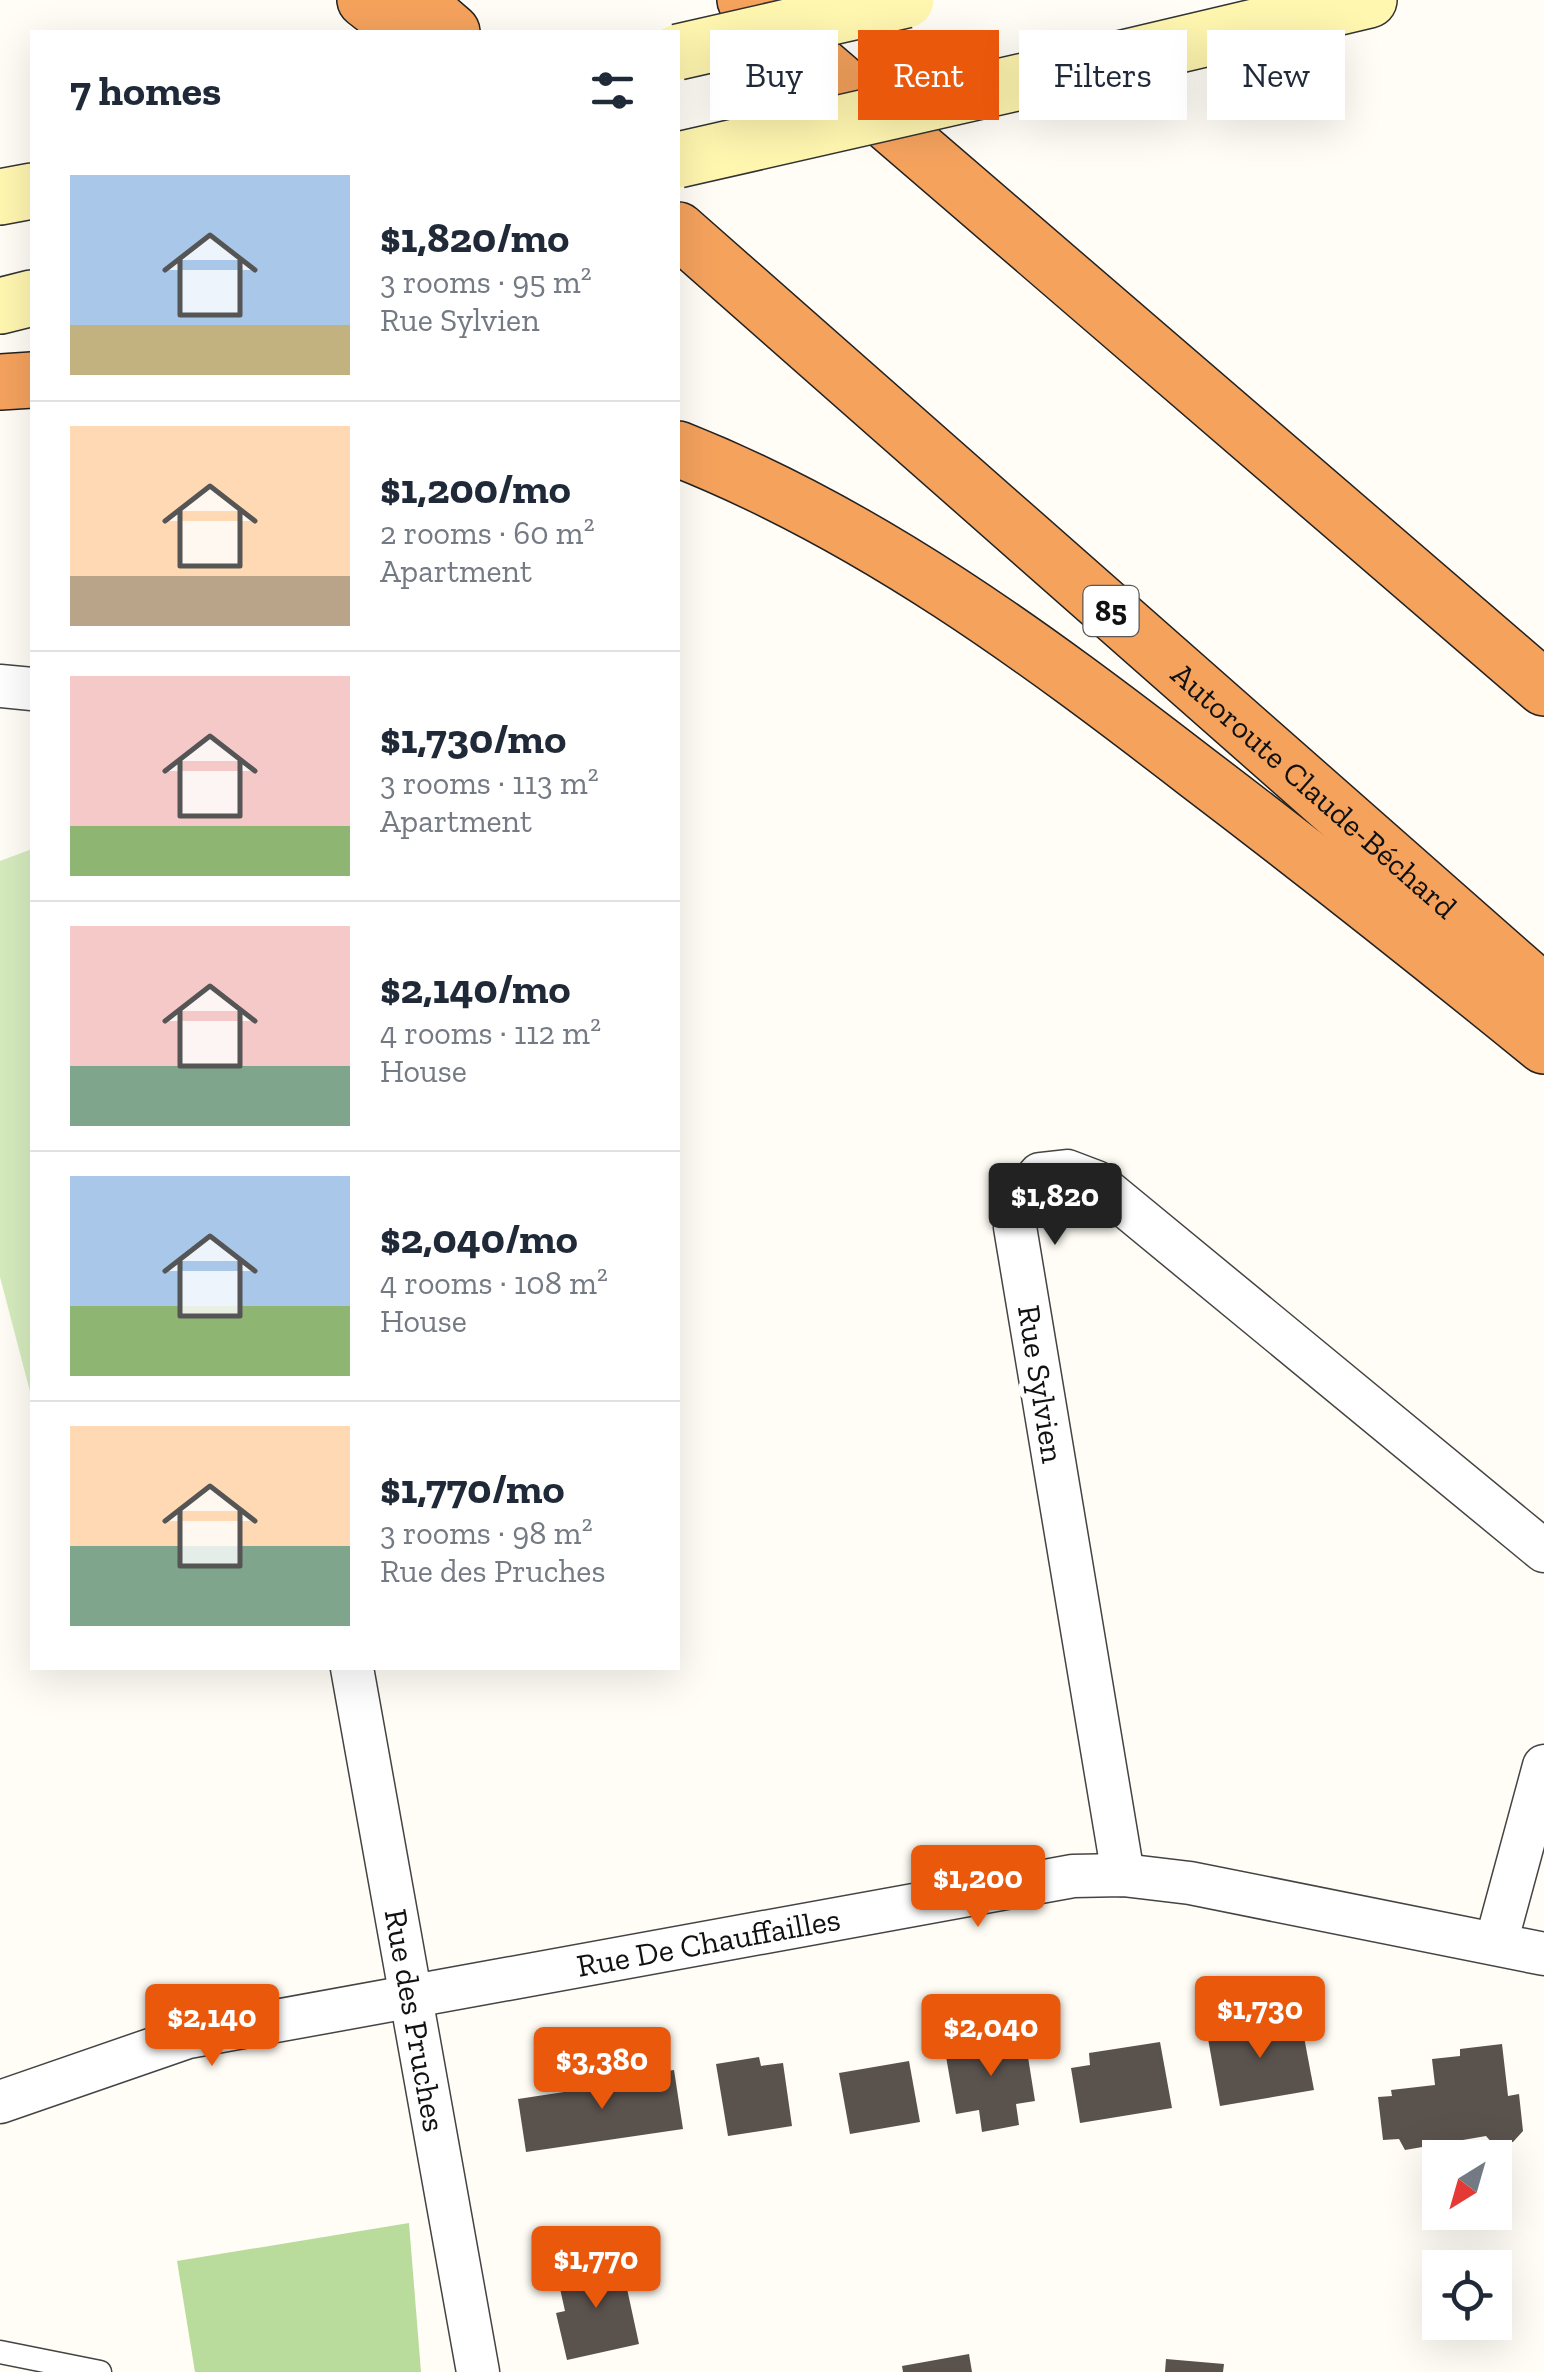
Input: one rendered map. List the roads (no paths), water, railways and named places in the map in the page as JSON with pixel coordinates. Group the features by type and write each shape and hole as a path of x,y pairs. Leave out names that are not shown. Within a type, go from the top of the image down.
{"highway":[{"path":"365,0 403,30"},
{"path":"415,0 450,30"},
{"path":"745,0 1544,688"},
{"path":"794,0 1222,407"},
{"name":"Autoroute Claude-Béchard","path":"680,232 1544,993"},
{"path":"680,249 885,412"},
{"path":"0,382 30,380"},
{"path":"680,450 831,519 1016,637 1320,866 1544,1046"}],"main road":[{"path":"680,52 906,0"},
{"path":"680,160 1369,0"},
{"path":"0,198 30,191"},
{"path":"0,306 30,298"}],"street":[{"path":"0,686 30,689"},
{"name":"Rue Sylvien","path":"1122,1875 1015,1226 1023,1194 1040,1174 1067,1171 1096,1182 1544,1551"},
{"name":"Rue des Pruches","path":"352,1670 478,2372"},
{"path":"1496,1943 1544,1766"},
{"name":"Rue De Chauffailles","path":"0,2102 188,2037 1073,1876 1122,1875 1190,1884 1544,1954"}],"lane":[{"path":"0,2352 100,2372"}]}
